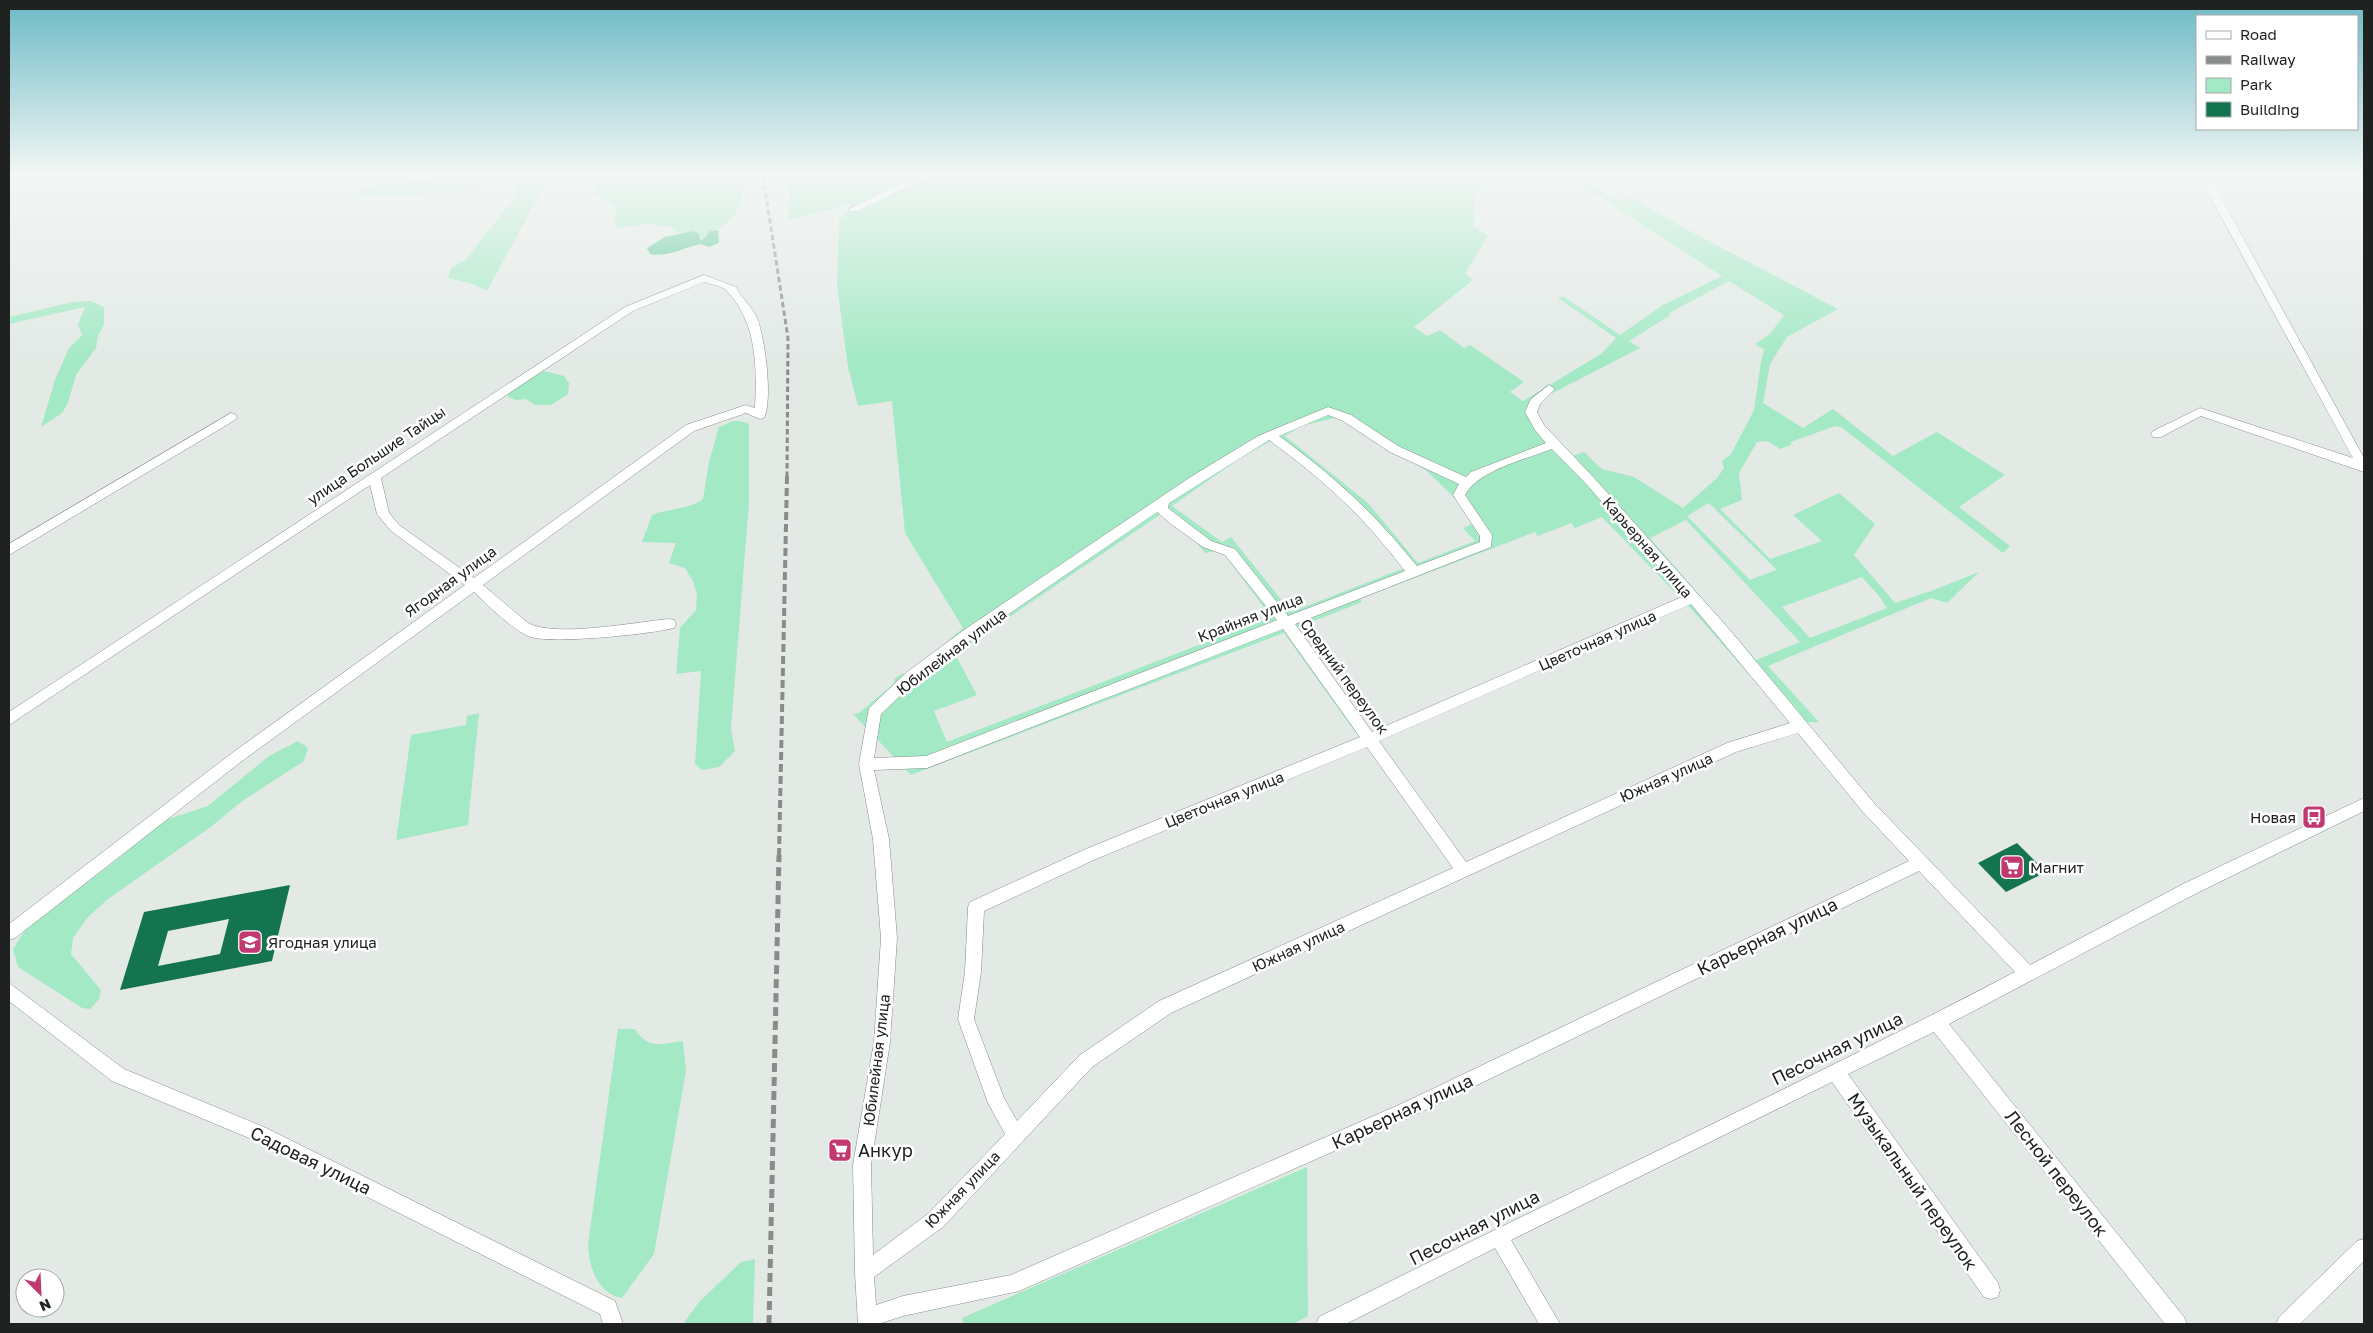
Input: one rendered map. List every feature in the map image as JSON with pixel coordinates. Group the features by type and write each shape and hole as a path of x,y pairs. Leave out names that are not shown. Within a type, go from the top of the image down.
{"street":[{"path":"2238,238 2364,467"},
{"name":"улица Большие Тайцы","path":"9,719 629,309 704,278 732,289 732,293 738,298 756,330"},
{"name":"Ягодная улица","path":"9,933 237,757 690,428 746,410 760,415 762,376 756,330"},
{"name":"Карьерная улица","path":"1549,389 1535,402 1531,412 1539,427 1592,483 1692,598 1868,807 1920,864 2029,975"},
{"name":"Юбилейная улица","path":"868,1321 864,1273 862,1165 882,1042 889,938 882,839 866,764 874,712 912,676 969,634 1193,481 1270,435 1328,412 1347,418 1394,450 1467,482"},
{"path":"2157,434 2200,412 2364,467"},
{"path":"9,550 231,417"},
{"path":"1270,435 1316,469 1347,496 1375,524 1413,572"},
{"path":"1467,482 1475,475 1554,444"},
{"path":"374,476 383,514 395,528 473,584 522,627 534,633 568,635 669,624"},
{"name":"Крайняя улица","path":"866,764 927,762 1285,621 1487,544 1486,535 1459,495 1467,482"},
{"name":"Средний переулок","path":"1163,503 1162,509 1175,521 1207,544 1230,552 1285,621 1463,870"},
{"name":"Цветочная улица","path":"1015,1135 997,1103 966,1019 973,972 976,907 1091,854 1370,739 1692,598"},
{"name":"Южная улица","path":"864,1273 936,1220 1086,1061 1165,1007 1732,747 1801,726"},
{"name":"Песочная улица","path":"1326,1324 1499,1236 1937,1022 2189,889 2364,804"},
{"name":"Карьерная улица","path":"868,1321 903,1306 1012,1284 1407,1110 1920,864"},
{"name":"Садовая улица","path":"9,991 118,1075 260,1134 608,1308 613,1324"},
{"name":"Лесной переулок","path":"1937,1022 2177,1324"},
{"name":"Музыкальный переулок","path":"1835,1072 1991,1290"},
{"path":"1499,1236 1550,1324"},
{"path":"2286,1324 2364,1248"}],"green space":[{"path":"483,238 516,238 487,291 473,284 448,278 451,268 465,260"},
{"path":"838,238 1487,238 1465,273 1473,280 1414,327 1427,336 1440,330 1464,348 1470,345 1524,382 1510,392 1523,401 1601,354 1616,338 1558,298 1563,296 1620,335 1663,305 1722,276 1663,238 1703,238 1838,309 1787,337 1770,364 1763,403 1803,428 1833,409 1893,456 1937,432 2005,475 1959,507 2010,546 2003,553 1841,427 1835,426 1791,442 1791,445 1780,449 1767,441 1757,442 1739,473 1742,500 1720,509 1770,559 1822,541 1793,515 1839,493 1875,524 1854,555 1895,603 1979,572 1947,603 1931,598 1768,666 1819,722 1792,723 1692,610 1602,517 1575,528 1571,523 1538,536 1535,532 1360,599 1362,602 1296,628 1366,726 1355,732 1284,633 911,775 853,714 859,713 893,684 895,678 903,673 908,675 963,628 905,533 892,401 858,406 848,367 837,285","holes":["1729,281 1784,315 1770,334 1755,344 1764,350 1754,410 1731,454 1722,461 1724,468 1717,478 1683,508 1634,477 1602,469 1584,452 1572,456 1537,419 1537,409 1541,399 1640,348 1629,341 1669,316 1671,312","1339,417 1427,471 1478,521 1463,528 1475,541 1418,563 1368,503 1285,436 1301,426","1274,439 1360,508 1407,567 1291,612 1231,537 1222,542 1172,506 1239,459","1709,503 1776,570 1750,580 1687,516","1161,514 1191,536 1205,553 1221,550 1271,617 947,742 934,711 977,695 955,654","1686,520 1800,642 1756,660 1650,538","1862,577 1887,608 1810,638 1782,607"]},
{"path":"91,301 104,307 104,324 98,336 96,348 76,375 68,403 62,413 41,427 55,380 69,348 82,335 78,325 85,307 9,324 9,317 73,302"},
{"path":"544,371 564,376 569,383 568,394 551,405 535,405 526,399 516,400 508,397 508,394 530,378"},
{"path":"733,421 749,424 749,502 731,729 735,751 719,767 702,770 695,764 701,671 676,674 680,628 696,610 697,595 693,581 685,568 669,563 676,543 642,542 652,515 685,507 703,499 709,462 719,427"},
{"path":"479,713 468,825 396,840 411,735 466,725 467,716"},
{"path":"298,741 308,748 304,761 241,802 212,826 108,899 88,917 73,938 71,954 101,990 99,999 90,1009 82,1008 18,967 13,949 29,924 109,866 165,820 208,806 269,756"},
{"path":"618,1029 635,1029 640,1036 650,1043 661,1044 683,1041 686,1071 654,1254 622,1298 607,1291 601,1285 592,1270 588,1252"},
{"path":"1307,1167 1308,1316 1293,1324 963,1324 962,1318"},
{"path":"755,1259 753,1324 683,1324 699,1302 741,1262"}],"shaded area":[{"path":"663,238 700,238 703,240 704,238 719,238 719,243 709,247 701,244 663,255 650,254 647,248"}],"building":[{"name":"Магнит","path":"2017,843 2046,872 2006,892 1978,863"},
{"name":"Ягодная улица","path":"290,885 272,961 120,990 144,912","holes":["229,919 220,954 158,966 168,931"]}],"railway":[{"path":"773,238 788,338 787,477"},
{"path":"779,856 787,476"},
{"path":"769,1324 779,855"}],"place":[{"name":"Новая","path":"2314,817"},
{"name":"Магнит","path":"2012,867"},
{"name":"Ягодная улица","path":"250,942"},
{"name":"Анкур","path":"840,1150"}]}
